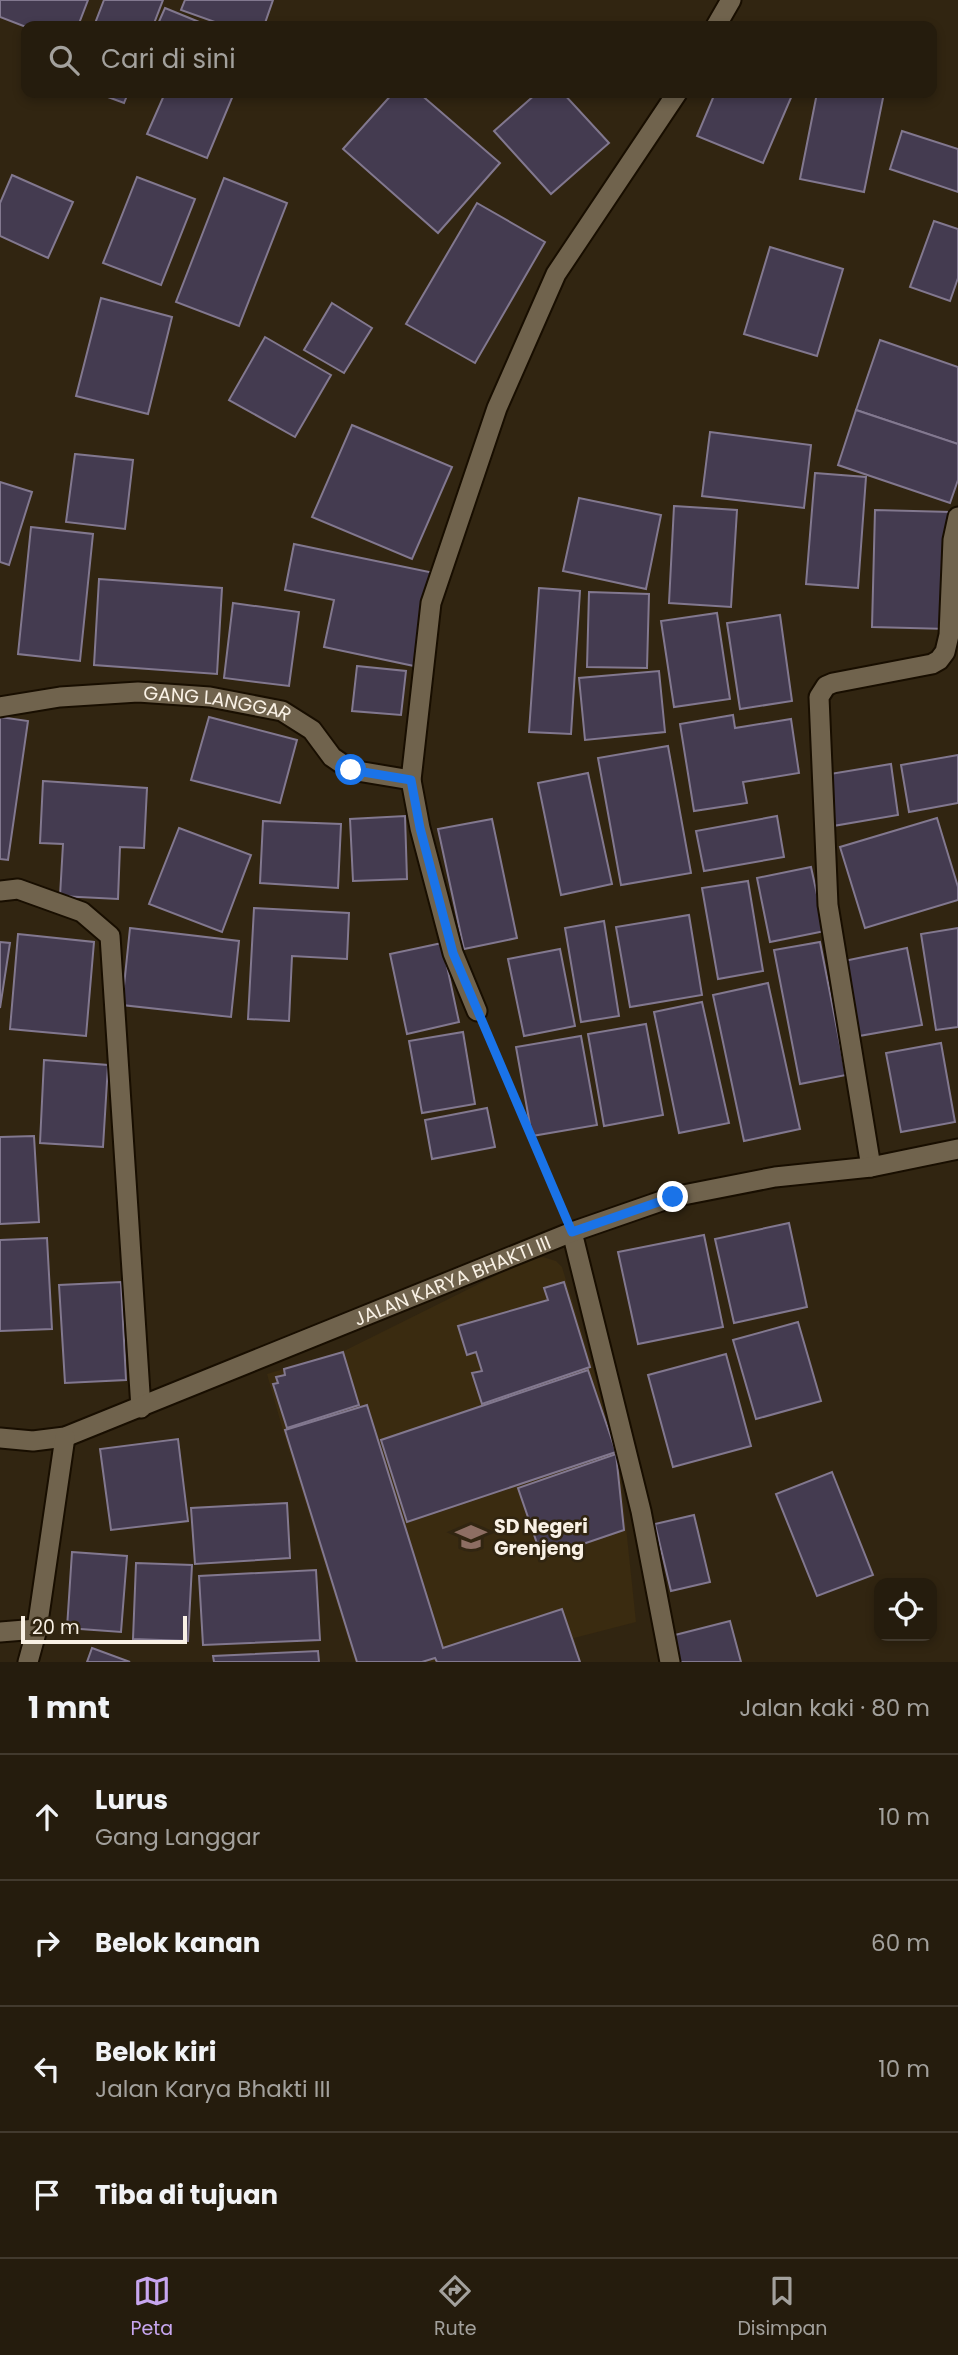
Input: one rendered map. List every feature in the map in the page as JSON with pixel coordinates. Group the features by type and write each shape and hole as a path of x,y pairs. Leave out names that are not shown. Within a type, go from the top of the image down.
{"street":[{"path":"719,21 731,0"},
{"path":"477,1011 453,953 420,828 411,780 430,603 497,408 556,274 674,98"},
{"path":"871,1167 828,905 819,697 826,686 833,683 932,664 939,660 945,652 949,635 953,540 958,517"},
{"name":"GANG LANGGAR","path":"0,707 60,696 138,692 210,696 282,711 312,730 332,757 351,770 411,780"},
{"path":"0,891 18,889 82,912 110,936 141,1408"},
{"name":"JALAN KARYA BHAKTI III","path":"0,1438 33,1441 65,1437 572,1232 673,1197 775,1177 871,1167 958,1149"},
{"path":"572,1232 641,1511 670,1662"},
{"path":"28,1662 37,1629 65,1437"},
{"path":"0,1632 37,1629"}],"path":[{"path":"477,1011 572,1232"}],"shaded area":[{"name":"SD Negeri Grenjeng","path":"543,1257 556,1261 562,1267 618,1451 636,1622 574,1638 581,1662 355,1662 267,1374 346,1350 527,1260"}],"building":[{"path":"0,0 88,0 80,21 21,21 21,25 0,17"},
{"path":"104,0 163,0 155,21 96,21"},
{"path":"185,0 273,0 266,21 212,21 181,10"},
{"path":"165,8 197,21 159,21"},
{"path":"110,98 126,98 124,103"},
{"path":"163,98 232,98 207,158 147,134"},
{"path":"389,98 425,98 500,163 438,233 343,149"},
{"path":"531,98 568,98 609,143 551,194 494,131"},
{"path":"713,98 791,98 763,163 697,136"},
{"path":"816,98 883,98 864,192 800,179"},
{"path":"902,131 958,149 958,192 890,169"},
{"path":"12,175 73,202 48,258 0,236 0,203"},
{"path":"137,177 195,199 161,285 103,263"},
{"path":"224,178 287,203 239,326 176,302"},
{"path":"477,203 545,242 475,363 406,324"},
{"path":"934,221 958,229 958,278 950,301 910,287"},
{"path":"770,247 843,269 817,356 744,334"},
{"path":"101,298 172,317 148,414 76,396"},
{"path":"332,303 372,328 344,373 304,350"},
{"path":"265,337 331,375 295,437 229,400"},
{"path":"880,340 958,367 958,444 856,410"},
{"path":"856,410 958,444 958,480 950,503 838,465"},
{"path":"352,425 452,467 412,559 312,517"},
{"path":"710,432 811,445 804,508 702,496"},
{"path":"75,454 133,460 125,529 66,522"},
{"path":"815,473 866,477 858,588 806,584"},
{"path":"0,482 32,492 9,565 0,562"},
{"path":"579,498 661,515 646,589 563,571"},
{"path":"674,506 737,510 731,607 669,603"},
{"path":"875,510 951,512 948,629 872,627"},
{"path":"31,527 93,534 80,661 18,654"},
{"path":"294,544 434,573 414,666 324,647 334,600 285,590"},
{"path":"99,579 222,588 217,674 94,665"},
{"path":"539,588 580,591 571,734 529,732"},
{"path":"589,592 649,594 647,668 587,667"},
{"path":"233,603 299,612 289,686 224,678"},
{"path":"717,613 730,699 674,707 661,621"},
{"path":"780,615 792,701 740,709 727,623"},
{"path":"357,666 406,671 401,715 352,711"},
{"path":"659,671 665,732 585,740 579,678"},
{"path":"733,715 735,728 791,719 799,773 743,782 747,803 694,811 680,724"},
{"path":"0,717 28,721 8,860 0,859"},
{"path":"209,717 297,740 280,803 191,780"},
{"path":"668,746 691,873 621,885 598,758"},
{"path":"958,755 958,803 909,812 901,765"},
{"path":"891,764 898,815 833,826 824,775"},
{"path":"588,773 612,884 561,895 538,783"},
{"path":"43,781 147,788 144,848 120,847 118,899 60,896 63,844 40,843"},
{"path":"405,816 407,879 353,881 350,819"},
{"path":"777,816 784,857 704,871 696,831"},
{"path":"937,818 958,887 958,900 865,928 840,847"},
{"path":"492,819 517,938 464,949 438,829"},
{"path":"263,821 341,824 338,888 260,883"},
{"path":"179,828 251,855 222,932 149,904"},
{"path":"811,867 825,931 770,942 757,878"},
{"path":"748,881 763,971 718,979 702,888"},
{"path":"254,908 349,913 347,959 292,956 289,1021 248,1019"},
{"path":"689,915 702,995 630,1007 616,927"},
{"path":"604,921 619,1016 581,1022 565,928"},
{"path":"130,928 239,941 231,1017 122,1005"},
{"path":"958,928 958,1027 936,1030 921,934"},
{"path":"18,934 94,942 86,1036 10,1029"},
{"path":"0,942 10,943 0,1008"},
{"path":"820,942 846,1075 800,1084 774,950"},
{"path":"442,943 459,1022 407,1034 390,954"},
{"path":"907,948 922,1025 859,1036 844,961"},
{"path":"560,949 575,1026 524,1036 508,959"},
{"path":"768,983 800,1129 744,1141 713,995"},
{"path":"702,1002 729,1123 679,1133 654,1012"},
{"path":"646,1024 663,1115 604,1126 588,1034"},
{"path":"463,1032 475,1104 422,1113 409,1041"},
{"path":"581,1036 597,1125 532,1136 516,1047"},
{"path":"941,1043 955,1122 901,1132 886,1053"},
{"path":"44,1060 108,1065 103,1147 40,1143"},
{"path":"487,1108 495,1147 432,1159 425,1120"},
{"path":"34,1136 39,1222 0,1224 0,1137"},
{"path":"789,1223 807,1307 734,1323 715,1239"},
{"path":"704,1235 723,1327 638,1344 618,1252"},
{"path":"47,1238 52,1329 0,1331 0,1240"},
{"path":"121,1282 126,1380 65,1383 59,1285"},
{"path":"564,1282 590,1367 482,1404 472,1373 482,1371 476,1352 467,1355 458,1326 548,1300 544,1288"},
{"path":"798,1322 821,1401 756,1419 733,1340"},
{"path":"343,1352 359,1405 287,1428 273,1384 278,1383 276,1377 285,1375 284,1369"},
{"path":"726,1354 751,1446 673,1467 648,1375"},
{"path":"588,1370 616,1452 407,1522 381,1440"},
{"path":"367,1405 443,1648 562,1609 580,1662 437,1662 435,1658 422,1662 357,1662 285,1430"},
{"path":"178,1439 188,1521 111,1530 100,1449"},
{"path":"616,1454 624,1530 542,1558 518,1488"},
{"path":"832,1472 873,1575 817,1596 776,1494"},
{"path":"287,1503 290,1558 195,1564 191,1508"},
{"path":"694,1515 710,1582 671,1591 655,1524"},
{"path":"72,1552 127,1556 121,1632 67,1628"},
{"path":"136,1563 192,1565 188,1641 133,1639"},
{"path":"316,1570 320,1640 203,1645 199,1576"},
{"path":"730,1621 741,1662 677,1662 671,1636"},
{"path":"92,1648 130,1662 87,1662"},
{"path":"318,1651 319,1662 214,1662 213,1656"}],"place":[{"name":"SD Negeri Grenjeng","path":"471,1537"}],"route":[{"path":"351,770 411,780 420,828 453,953 572,1232 673,1197"}]}
